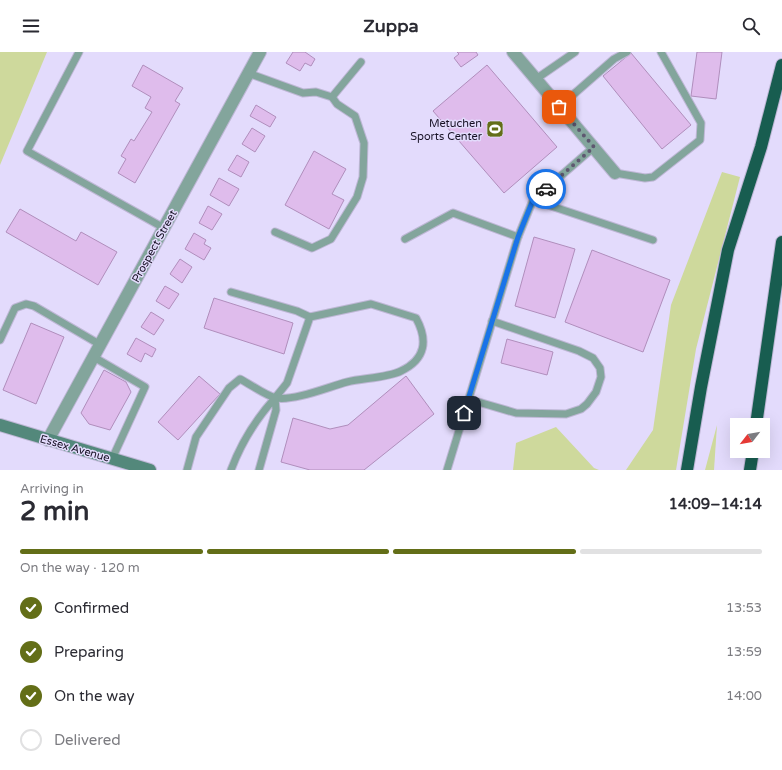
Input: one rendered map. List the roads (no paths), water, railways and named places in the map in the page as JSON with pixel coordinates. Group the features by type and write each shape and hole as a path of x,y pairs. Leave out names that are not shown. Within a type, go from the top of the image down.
{"highway":[{"path":"686,470 728,250 761,146 782,65"},
{"path":"757,418 782,242"},
{"path":"750,470 752,458"}],"street":[{"name":"Prospect Street","path":"48,440 92,356 260,52"},
{"path":"513,52 615,173"},
{"name":"Essex Avenue","path":"0,425 150,470"}],"lane":[{"path":"79,52 27,151 164,228"},
{"path":"536,79 574,52"},
{"path":"559,107 614,59 627,52"},
{"path":"615,173 645,178 653,177 700,140 701,123 660,52"},
{"path":"332,97 361,62"},
{"path":"248,73 302,93 316,92 332,97 337,104 355,116 364,143 363,177 357,196 331,239 312,248 275,232"},
{"path":"447,470 518,237 533,200 594,147"},
{"path":"533,200 653,240"},
{"path":"405,239 453,213 518,237"},
{"path":"187,470 196,437 229,388 240,379 276,398 301,396 349,382 400,372 416,359 425,344 422,329 416,318 372,304 310,317 297,311 231,292"},
{"path":"0,340 15,308 20,304 26,304 34,306 99,344"},
{"path":"231,470 238,450 262,413 287,384 310,317"},
{"path":"468,399 516,413 566,414 581,409 587,404 596,392 601,377 600,368 593,358 579,351 492,321"},
{"path":"92,356 145,387 112,459"},
{"path":"259,470 276,410 276,398"}],"place":[{"name":"Metuchen Sports Center","path":"495,129"}]}
